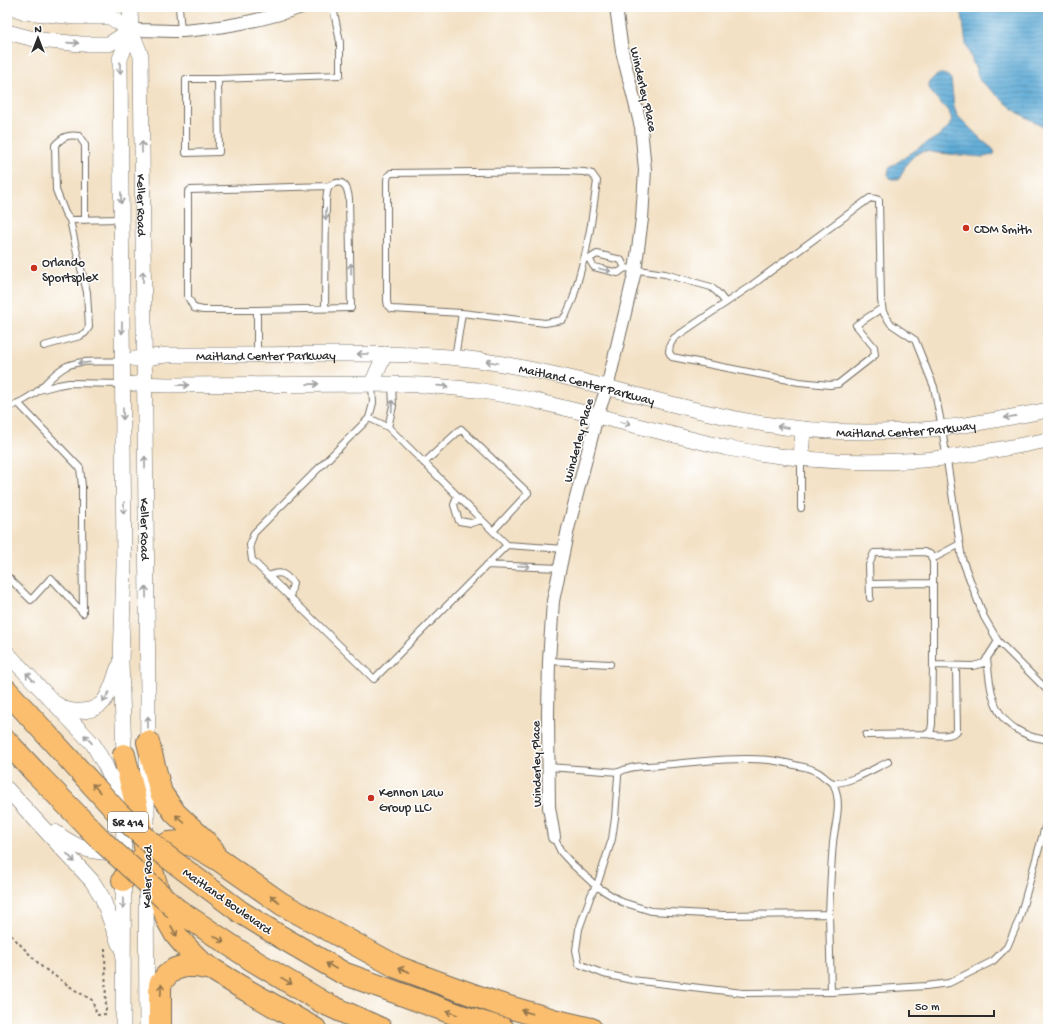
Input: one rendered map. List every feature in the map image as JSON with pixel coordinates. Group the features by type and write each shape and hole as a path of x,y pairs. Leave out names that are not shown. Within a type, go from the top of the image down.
{"highway":[{"name":"Maitland Boulevard","path":"7,691 119,814 162,852 242,913 280,937 343,973 461,1016 503,1029"},
{"name":"SR 414","path":"7,742 103,842 176,909 254,961 324,1003 381,1029"},
{"path":"148,742 161,793 175,814 204,840 228,866"},
{"path":"124,755 133,791 140,848 167,919 176,936 202,962 212,969 316,1029"},
{"path":"140,848 180,842 195,846 228,866 282,904 397,967 451,988 499,1004 591,1029"},
{"path":"123,880 134,865 140,848"},
{"path":"160,1029 160,984 167,974 175,969 185,966 212,969"}],"street":[{"path":"11,7 26,12 110,17 131,30 182,31 219,27 259,19 302,7"},
{"name":"Keller Road","path":"130,7 131,30 141,56 148,742 140,848 147,1029"},
{"name":"Winderley Place","path":"554,838 549,807 548,767 549,661 553,601 568,529 597,416 607,388 630,269 642,220 644,163 641,126 622,51 616,7"},
{"path":"7,32 28,38 50,41 81,44 109,44 131,30"},
{"name":"Keller Road","path":"131,30 120,59 124,566 121,662 124,810 140,848"},
{"path":"372,383 385,354"},
{"path":"385,354 392,384"},
{"name":"Maitland Center Parkway","path":"122,361 167,355 385,354 455,358 505,364 534,370 728,418 763,424 832,431 881,432 942,428 975,424 1048,410"},
{"path":"123,384 372,383 445,386 532,400 746,452 801,458 877,462 922,460 993,451 1048,440"},
{"path":"801,458 803,429"},
{"path":"7,653 93,744 105,765 124,810"},
{"path":"52,702 66,709 82,711 96,708 103,703 108,694 121,662"},
{"path":"7,789 92,881 102,897 123,954"},
{"path":"26,809 70,843 84,849 98,852 119,853 140,848"},
{"name":"Keller Road","path":"123,880 123,1029"}],"lane":[{"path":"179,7 182,31"},
{"path":"218,79 219,152 186,153 186,79 340,75 340,42 333,7"},
{"path":"44,346 80,336 85,333 89,327 87,292 70,220 65,213 56,190 55,145 62,138 72,135 79,136 85,145 85,220"},
{"path":"564,171 592,174 597,181 586,258 573,299 566,315 562,320 545,323 462,313 392,309 388,306 386,301 388,176 391,173 564,171"},
{"path":"338,183 345,185 349,198 351,308 325,308 203,310 194,308 188,297 188,192 190,190 329,186 338,183"},
{"path":"325,308 326,201 329,186"},
{"path":"882,308 856,325 874,347 876,355 838,384 830,385 799,382 672,357 669,352 670,345 674,338 752,285 870,198 880,200 882,308 891,324 915,340 934,388 942,428 962,559 984,618 998,642 1048,691"},
{"path":"70,220 121,219"},
{"path":"586,258 597,254 621,260 630,269"},
{"path":"586,258 594,267 618,273 630,269 665,274 711,287 726,303"},
{"path":"256,310 257,355"},
{"path":"455,358 462,313"},
{"path":"38,391 53,375 66,367 82,362 122,361"},
{"path":"7,408 38,391 58,385 69,383 123,384"},
{"path":"372,383 373,403 369,418 254,533 250,545 252,560 374,679 507,545"},
{"path":"388,427 393,406 392,384"},
{"path":"7,576 31,600 51,578 83,613 82,486 80,468 18,403"},
{"path":"369,418 388,427 507,545 565,549"},
{"path":"424,463 461,429 528,493 493,531"},
{"path":"801,458 801,508"},
{"path":"457,496 454,505 459,521 471,523 482,520"},
{"path":"932,559 960,544"},
{"path":"870,598 869,565 874,553 924,552 930,554 933,562 932,724 931,730 928,734 926,734"},
{"path":"487,565 561,568"},
{"path":"269,576 276,573 286,575 294,583 290,597"},
{"path":"870,584 933,583"},
{"path":"933,665 973,666 984,663 998,642"},
{"path":"987,658 990,689 998,713 1016,729 1030,736 1048,740"},
{"path":"549,661 610,664"},
{"path":"866,735 946,735 957,731 956,666"},
{"path":"548,767 619,772 626,768 638,766 714,760 771,760 802,766 819,773 833,783 838,797 838,810 833,841 830,881 829,914 831,992"},
{"path":"833,783 847,781 888,762"},
{"path":"619,772 612,839 598,882 591,895 578,929 576,950 578,964 604,974 632,980 743,993 831,992 926,986 949,983 993,961 1007,948 1019,920 1048,816"},
{"path":"554,838 561,852 596,886 622,902 651,911 724,915 829,914"}],"path":[{"path":"7,931 42,967 92,1000 97,1015 106,1014 105,944"}],"water":[{"path":"961,7 1048,7 1048,130 1017,112 980,81 966,44"},
{"path":"940,74 946,75 951,79 954,107 957,115 993,149 995,153 993,155 983,157 926,151 921,152 915,155 907,163 899,179 889,178 889,168 942,134 951,122 951,116 935,97 929,85 931,79"}],"place":[{"name":"CDM Smith","path":"966,228"},
{"name":"Orlando Sportsplex","path":"34,268"},
{"name":"Kennon Law Group LLC","path":"371,798"}]}
